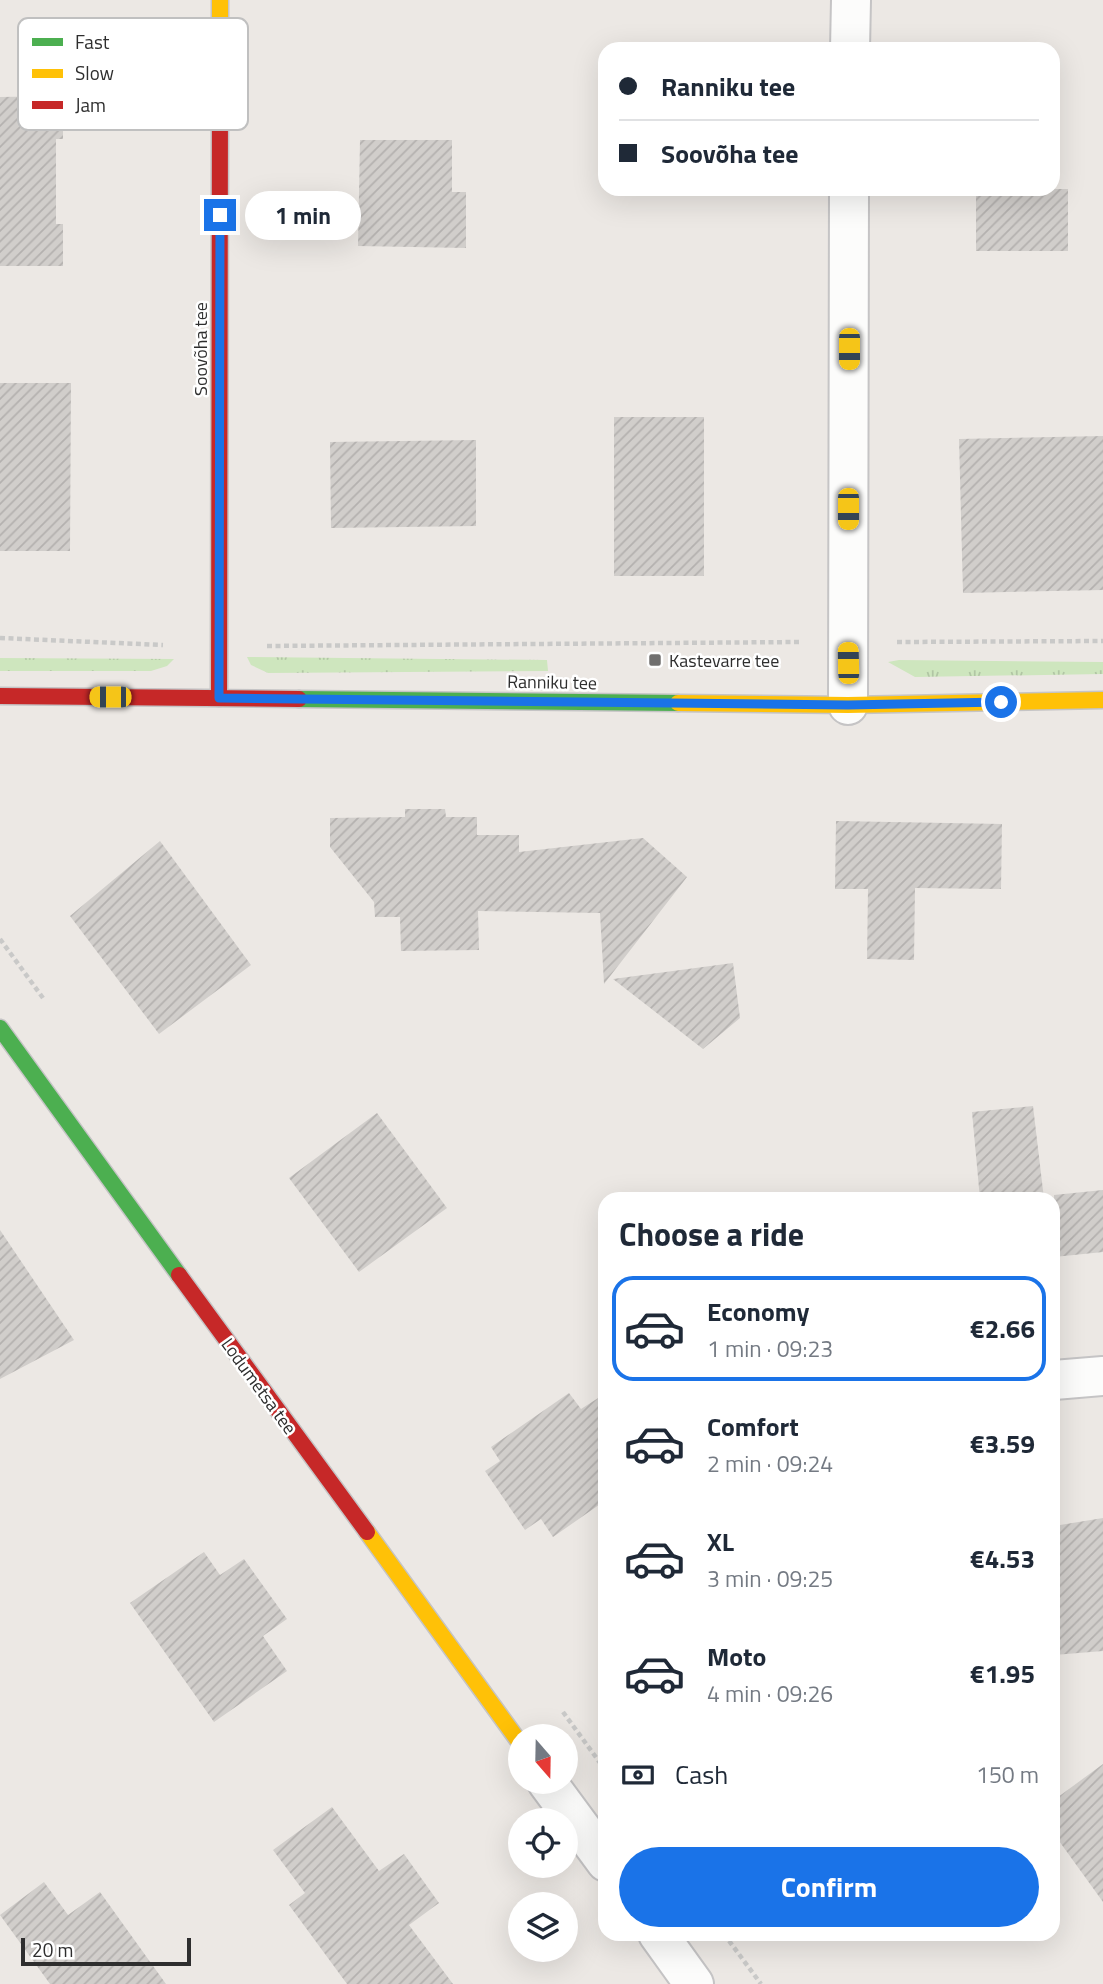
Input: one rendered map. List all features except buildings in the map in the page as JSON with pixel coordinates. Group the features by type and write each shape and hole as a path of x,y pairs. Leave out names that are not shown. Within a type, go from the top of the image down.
{"street":[{"name":"Soovõha tee","path":"220,0 220,18"},
{"path":"850,0 850,42"},
{"name":"Soovõha tee","path":"219,698 220,130"},
{"path":"848,705 849,196"},
{"name":"Ranniku tee","path":"0,696 848,705 1103,700"},
{"name":"Lodumetsa tee","path":"0,1028 508,1726"},
{"path":"1060,1380 1103,1376"},
{"path":"556,1794 598,1851"},
{"path":"663,1941 694,1984"}],"path":[{"path":"0,638 219,646 1103,641"},
{"path":"729,1941 761,1984"}],"green space":[{"path":"247,657 547,660 548,671 268,673 251,665"},
{"path":"0,658 174,659 167,666 151,671 0,671"},
{"path":"888,662 1103,662 1103,674 915,677"}],"traffic: fast":[{"path":"299,699 678,703"},
{"path":"0,1028 179,1275"}],"traffic: slow":[{"path":"220,0 220,18"},
{"path":"678,703 848,705 1103,700"},
{"path":"367,1532 508,1726"}],"traffic: jam":[{"path":"219,698 220,130"},
{"path":"0,696 299,699"},
{"path":"179,1275 367,1532"}],"place":[{"name":"Kastevarre tee","path":"655,660"}],"route":[{"path":"220,215 219,698 848,705 1001,702"}]}
